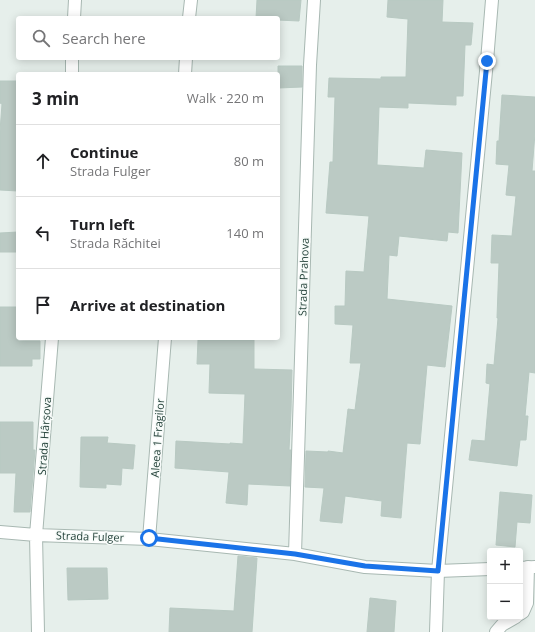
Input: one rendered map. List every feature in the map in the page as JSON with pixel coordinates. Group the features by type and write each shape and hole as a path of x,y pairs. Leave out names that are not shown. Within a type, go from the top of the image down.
{"street":[{"path":"74,16 75,0"},
{"path":"189,16 191,0"},
{"name":"Strada Prahova","path":"295,554 309,73 314,0"},
{"path":"436,632 438,571 492,0"},
{"path":"72,60 72,72"},
{"path":"185,72 186,60"},
{"name":"Strada Hârșova","path":"38,632 36,534 52,340"},
{"name":"Aleea 1 Fragilor","path":"149,538 165,340"},
{"name":"Strada Fulger","path":"0,532 149,538 295,554 365,566 438,571 487,569"},
{"path":"523,612 528,603 528,567"},
{"path":"496,632 502,625 511,620"}],"building":[{"path":"257,0 301,0 299,21 280,20 280,16 256,16"},
{"path":"388,0 443,0 442,22 473,23 471,45 465,45 463,96 456,96 456,105 408,103 408,108 379,107 377,165 424,168 426,150 462,153 458,233 448,232 447,241 399,236 397,256 389,255 387,299 452,306 445,367 427,365 420,444 407,443 401,518 381,516 382,501 345,496 342,523 320,521 324,488 305,487 306,451 343,453 348,409 355,410 361,363 350,363 353,325 335,324 335,306 345,306 346,271 364,272 369,216 326,213 330,162 333,162 335,97 328,97 329,78 381,79 381,77 406,77 408,19 387,17"},
{"path":"278,66 302,66 302,87 280,88 280,72 278,72"},
{"path":"0,81 16,81 16,191 0,190 0,131 2,104 0,103"},
{"path":"502,95 535,97 535,133 532,171 535,171 535,373 529,372 525,416 528,416 526,440 520,440 517,466 469,460 472,440 485,441 490,384 486,383 487,364 494,365 498,318 499,263 491,263 492,235 512,236 516,196 506,195 509,165 496,164"},
{"path":"16,232 16,252 0,252 0,233"},
{"path":"0,307 16,307 16,340 40,341 40,359 32,359 32,366 0,366"},
{"path":"198,340 254,340 254,369 292,370 289,450 291,450 290,486 248,484 247,505 226,503 229,472 175,468 176,441 243,444 245,394 209,393 210,364 197,364"},
{"path":"0,422 33,422 33,450 35,450 30,512 14,512 16,473 0,473"},
{"path":"81,437 108,437 107,443 135,445 133,469 122,468 121,485 106,484 106,488 80,487"},
{"path":"500,492 532,495 530,523 517,522 515,547 496,545"},
{"path":"238,556 257,558 252,632 169,632 170,608 234,611"},
{"path":"67,568 107,568 108,599 68,600"},
{"path":"370,598 396,601 394,632 367,632"}],"route":[{"path":"149,538 295,554 365,566 438,571 487,61"}]}
